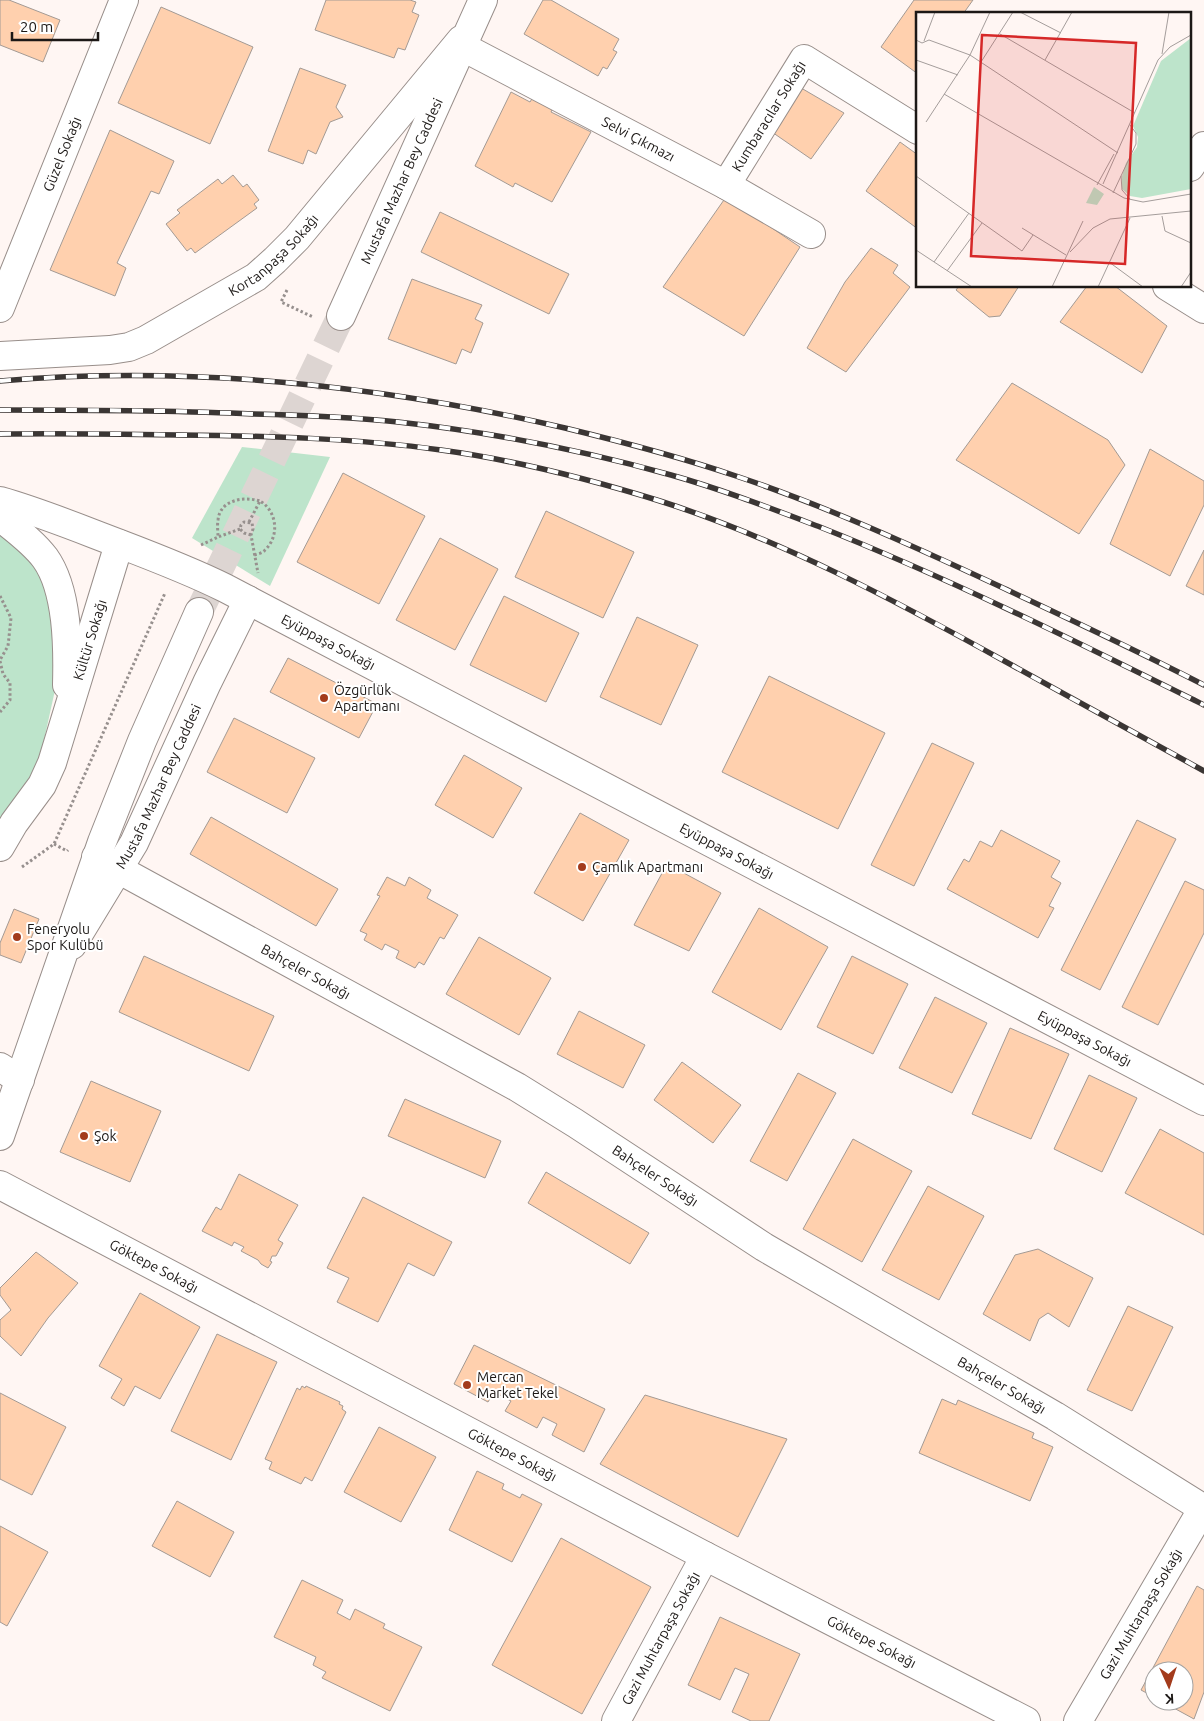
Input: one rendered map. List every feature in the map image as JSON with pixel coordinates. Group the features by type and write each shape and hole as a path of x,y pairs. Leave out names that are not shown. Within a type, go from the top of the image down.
{"street":[{"name":"Mustafa Mazhar Bey Caddesi","path":"329,318 468,37 483,0"},
{"name":"Güzel Sokağı","path":"0,308 120,2"},
{"name":"Selvi Çıkmazı","path":"468,37 811,234"},
{"name":"Kortanpaşa Sokağı","path":"0,356 110,350 129,347 157,334 256,277 297,238 468,37"},
{"name":"Kumbaracılar Sokağı","path":"726,185 804,59 916,129"},
{"path":"1192,164 1204,146"},
{"path":"1170,288 1204,310"},
{"path":"0,501 36,512 119,544"},
{"path":"0,517 39,551 54,575 62,606 66,635 66,717"},
{"path":"54,575 54,553 61,539 75,533 92,534"},
{"name":"Eyüppaşa Sokağı","path":"119,544 177,566 257,604 1204,1101"},
{"name":"Kültür Sokağı","path":"0,847 14,823 42,784 54,756 119,544"},
{"name":"Mustafa Mazhar Bey Caddesi","path":"108,864 134,843 206,683 257,604"},
{"name":"Mustafa Mazhar Bey Caddesi","path":"0,1136 10,1074 108,864 142,741 199,612"},
{"name":"Bahçeler Sokağı","path":"108,864 503,1079 559,1112 784,1260 1054,1416 1203,1509"},
{"name":"Göktepe Sokağı","path":"0,1185 705,1556 1026,1721"},
{"name":"Gazi Muhtarpaşa Sokağı","path":"1078,1721 1203,1509"},
{"name":"Gazi Muhtarpaşa Sokağı","path":"616,1721 705,1556"}],"path":[{"path":"289,284 281,302 329,318"},
{"path":"240,529 218,537 218,518 225,505 235,500 249,498 265,504 272,513 275,524 272,541 264,552 254,555"},
{"path":"249,522 260,501"},
{"path":"240,529 240,525 244,522 249,522"},
{"path":"249,522 252,523 253,529 251,535 257,604"},
{"path":"240,529 244,533 251,535"},
{"path":"16,870 32,861 54,844 177,566"},
{"path":"0,596 11,618 8,646 0,661 3,674 10,683 10,700 0,712"}],"green space":[{"path":"242,447 330,457 270,586 192,538"},
{"path":"0,534 30,553 50,585 57,681 35,781 0,818"}],"building":[{"path":"0,0 9,0 60,20 43,62 0,45"},
{"path":"326,0 410,0 416,2 412,12 419,15 405,50 398,48 394,58 315,30"},
{"path":"543,0 551,0 619,39 613,50 617,52 607,69 603,67 598,76 524,34"},
{"path":"914,0 973,0 964,12 916,12 916,73 881,47"},
{"path":"161,7 253,47 210,144 118,103"},
{"path":"300,68 346,85 336,107 343,117 330,122 316,154 308,150 303,164 268,151"},
{"path":"796,85 844,113 811,159 769,130"},
{"path":"511,92 530,102 533,97 553,108 551,112 591,132 552,202 515,183 513,187 475,166"},
{"path":"110,130 174,161 159,194 151,191 117,263 126,268 115,296 50,270"},
{"path":"900,142 916,154 916,228 866,191"},
{"path":"233,175 243,187 247,184 259,200 254,204 257,208 195,253 191,248 187,251 166,224 180,213 177,210 218,179 222,184"},
{"path":"726,197 800,247 744,336 663,287"},
{"path":"440,212 569,274 549,314 421,252"},
{"path":"871,248 898,265 893,273 910,287 846,372 807,348 845,282"},
{"path":"412,279 482,305 475,319 483,323 471,353 462,349 456,364 388,339"},
{"path":"958,288 1018,288 1000,316 989,317 956,290"},
{"path":"1086,288 1118,288 1167,326 1142,373 1060,322"},
{"path":"1012,383 1108,440 1125,465 1079,534 956,460"},
{"path":"1150,449 1204,481 1204,505 1170,576 1110,544"},
{"path":"343,473 425,516 379,604 297,562"},
{"path":"546,511 634,552 603,618 515,577"},
{"path":"440,538 498,569 455,650 396,620"},
{"path":"1204,550 1204,595 1186,586"},
{"path":"504,596 579,633 546,702 470,665"},
{"path":"637,617 698,645 661,725 600,697"},
{"name":"Özgürlük Apartmanı","path":"288,658 377,704 359,738 270,692"},
{"path":"769,676 885,733 838,829 722,772"},
{"path":"234,718 315,758 287,813 207,772"},
{"path":"932,743 974,763 914,886 871,865"},
{"path":"464,755 522,788 493,838 435,805"},
{"name":"Çamlık Apartmanı","path":"580,813 629,840 583,921 534,893"},
{"path":"211,817 338,889 316,926 190,854"},
{"path":"1137,820 1176,839 1100,990 1061,970"},
{"path":"1001,830 1060,861 1051,877 1061,883 1049,906 1054,908 1038,938 947,889 964,859 969,862 980,841 992,847"},
{"path":"667,864 721,893 689,951 634,925"},
{"path":"387,877 405,886 409,877 431,890 427,898 458,915 444,939 440,937 424,965 419,962 415,968 396,958 399,951 385,944 382,950 364,940 367,934 360,931 380,896 377,895"},
{"path":"1185,881 1204,890 1204,933 1158,1025 1122,1007"},
{"path":"759,908 828,947 781,1030 712,992"},
{"name":"Feneryolu Spor Kulübü","path":"14,909 39,919 21,963 0,955 0,943"},
{"path":"479,937 551,978 519,1035 446,994"},
{"path":"144,956 274,1016 249,1071 119,1012"},
{"path":"852,956 908,984 873,1054 817,1027"},
{"path":"935,997 987,1023 952,1093 899,1068"},
{"path":"579,1011 645,1045 623,1088 557,1054"},
{"path":"1010,1028 1069,1054 1031,1139 972,1114"},
{"path":"682,1062 741,1105 713,1143 654,1100"},
{"path":"798,1073 836,1093 787,1181 750,1161"},
{"path":"1089,1075 1137,1098 1102,1172 1054,1149"},
{"path":"91,1081 161,1111 130,1182 60,1152"},
{"path":"405,1099 501,1141 485,1178 388,1136"},
{"path":"1160,1129 1204,1153 1204,1235 1125,1193"},
{"path":"853,1139 912,1171 862,1262 803,1229"},
{"path":"546,1172 649,1233 630,1264 528,1203"},
{"path":"239,1174 298,1205 278,1240 283,1243 276,1256 272,1256 270,1261 272,1262 268,1268 241,1251 244,1247 234,1242 232,1246 202,1231 216,1207 221,1210"},
{"path":"928,1186 984,1216 939,1300 882,1270"},
{"path":"363,1197 452,1242 434,1276 408,1263 378,1322 337,1302 349,1278 327,1268"},
{"path":"1038,1249 1093,1278 1069,1327 1048,1313 1039,1319 1030,1341 983,1314 1015,1255"},
{"path":"36,1252 78,1283 48,1318 21,1356 0,1336 0,1320 11,1310 0,1295 0,1288"},
{"path":"140,1293 200,1327 160,1399 135,1386 124,1406 111,1398 122,1379 99,1366"},
{"path":"1128,1306 1173,1327 1132,1411 1087,1390"},
{"path":"217,1334 277,1362 231,1460 171,1431"},
{"path":"474,1345 605,1409 584,1452 552,1435 557,1424 543,1417 537,1428 505,1411 511,1401 494,1392 488,1402 454,1384"},
{"path":"302,1386 305,1388 306,1386 340,1402 339,1404 343,1406 342,1409 346,1412 312,1481 305,1477 301,1484 269,1469 272,1462 265,1459 297,1388 300,1390"},
{"path":"0,1393 66,1427 32,1495 0,1479"},
{"path":"645,1395 787,1439 738,1537 600,1464"},
{"path":"942,1399 956,1405 958,1400 1034,1433 1032,1438 1053,1447 1030,1501 919,1453"},
{"path":"379,1427 436,1457 401,1522 344,1492"},
{"path":"477,1471 504,1484 502,1489 520,1498 522,1494 542,1504 512,1562 449,1530"},
{"path":"177,1501 234,1532 210,1577 152,1546"},
{"path":"0,1526 48,1552 7,1626 0,1622"},
{"path":"561,1538 651,1587 582,1714 492,1665"},
{"path":"302,1580 343,1600 337,1613 350,1620 355,1609 385,1624 383,1628 422,1647 390,1711 322,1678 326,1672 313,1665 316,1657 274,1637"},
{"path":"1197,1586 1204,1590 1204,1692 1194,1719 1179,1711 1194,1711 1194,1661 1157,1661"},
{"path":"720,1617 800,1654 769,1721 751,1721 732,1712 749,1674 735,1668 720,1700 688,1685"}],"tunnel":[{"path":"199,612 341,316"}],"railway":[{"path":"0,381 142,376 284,382 425,400 565,428 715,469 836,513 999,586 1204,685"},
{"path":"0,410 190,412 362,419 467,431 603,458 690,480 764,506 869,547 1014,612 1204,705"},
{"path":"0,434 245,436 311,438 376,443 469,454 552,471 606,485 660,501 750,534 838,573 966,640 1204,771"}],"place":[{"name":"Özgürlük Apartmanı","path":"324,698"},
{"name":"Çamlık Apartmanı","path":"582,867"},
{"name":"Feneryolu Spor Kulübü","path":"17,937"},
{"name":"Şok","path":"84,1136"},
{"name":"Mercan Market Tekel","path":"467,1385"}]}
